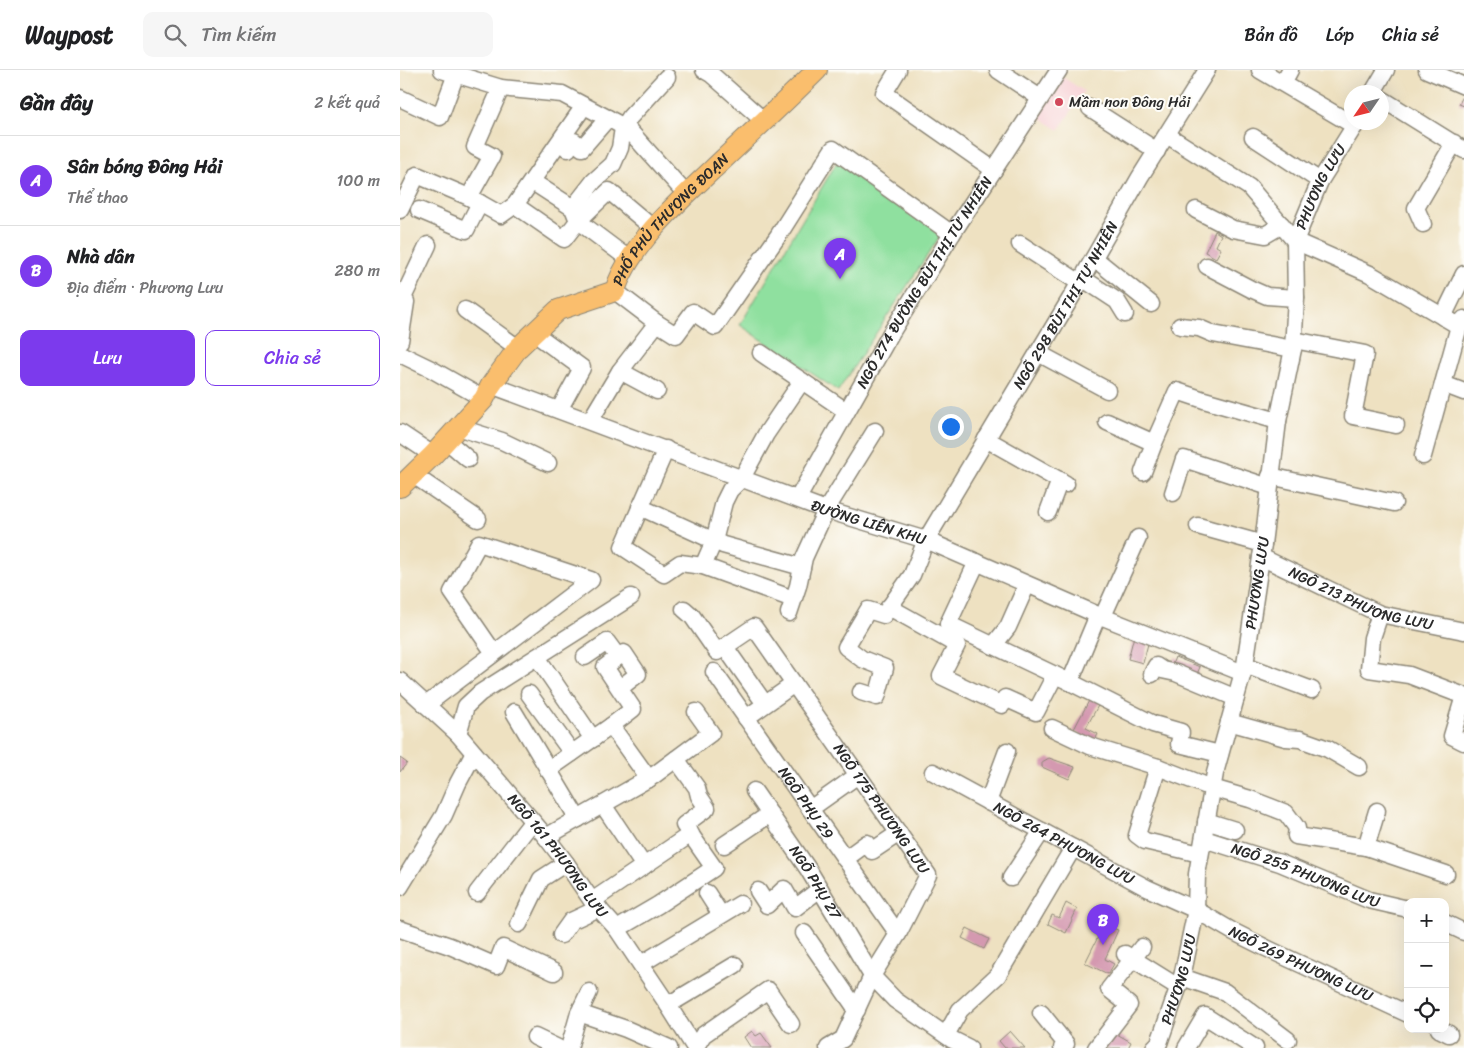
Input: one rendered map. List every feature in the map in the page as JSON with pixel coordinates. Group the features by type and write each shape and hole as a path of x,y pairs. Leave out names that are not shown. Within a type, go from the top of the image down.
{"main road":[{"name":"PHỐ PHỦ THƯỢNG ĐOẠN","path":"406,480 433,456 487,392 518,348 558,310 615,291 630,260 654,229 686,194 817,70"}],"street":[{"path":"704,70 764,121"},
{"path":"898,70 884,93 994,170"},
{"path":"998,70 1040,98"},
{"name":"NGÕ 274 ĐƯỜNG BÙI THỊ TỪ NHIÊN","path":"798,498 874,362 952,234 1059,70"},
{"name":"NGÕ 298 BÙI THỊ TỰ NHIÊN","path":"889,608 912,575 926,540 1157,150 1207,70"},
{"path":"1260,70 1286,77 1344,116"},
{"path":"1378,85 1386,70"},
{"path":"1427,70 1464,86"},
{"path":"400,98 440,117 449,72 500,88 562,94 628,129 686,194"},
{"path":"516,205 564,239 594,181 613,164 620,148 623,128 664,72"},
{"path":"419,210 466,230 492,156 475,147 500,88"},
{"path":"1389,103 1459,147 1416,208 1423,224"},
{"path":"400,210 417,174 501,214 516,205 584,106"},
{"path":"1090,108 1157,150"},
{"path":"561,142 568,149 574,141 582,148 608,118"},
{"name":"PHƯƠNG LƯU","path":"1159,1046 1180,982 1196,910 1197,874 1212,788 1244,669 1262,551 1278,421 1293,345 1296,298 1295,241 1320,181 1352,130"},
{"path":"1167,135 1249,186 1295,241 1370,274 1443,316 1461,323 1423,456"},
{"path":"1253,137 1320,181"},
{"path":"615,291 676,335 693,312 715,328 778,236 833,149 952,234"},
{"path":"540,186 630,260"},
{"path":"576,214 609,191 654,229"},
{"path":"1196,210 1233,229 1265,235 1282,225"},
{"path":"1020,244 1117,301 1125,314"},
{"path":"400,341 406,302 401,299 428,245"},
{"path":"1094,258 1152,304"},
{"path":"1207,266 1266,296 1296,298"},
{"path":"1443,316 1464,274"},
{"path":"465,310 518,348"},
{"path":"590,421 620,371 657,323"},
{"path":"1180,326 1199,328 1213,334 1365,354 1353,416 1396,425"},
{"path":"534,333 582,368 559,410"},
{"path":"761,353 846,411"},
{"path":"1038,353 1106,390"},
{"name":"ĐƯỜNG LIÊN KHU","path":"400,354 487,392 559,410 826,510 926,540 1100,615 1244,669 1312,690"},
{"path":"620,371 657,391"},
{"path":"704,566 714,541 724,502 730,490 742,478 766,434 802,382"},
{"path":"1443,384 1464,392"},
{"path":"1143,472 1177,391 1278,421"},
{"path":"1107,422 1154,443"},
{"path":"666,450 623,546 664,574 680,563 704,566 791,606 804,558 826,510 875,431"},
{"path":"400,433 433,456"},
{"path":"451,434 468,459"},
{"path":"451,434 502,440 548,463"},
{"path":"986,439 1063,482 1048,512"},
{"path":"1174,493 1184,459 1270,481 1394,503"},
{"path":"406,480 478,519"},
{"path":"640,507 723,545 802,568"},
{"name":"NGÕ 213 PHƯƠNG LƯU","path":"1198,526 1262,551 1380,614 1425,625 1463,628"},
{"path":"1070,682 1138,538"},
{"path":"426,705 494,654 590,580 479,543 452,592 494,654"},
{"path":"977,562 948,624 1153,724 1181,732 1179,744 1220,754"},
{"path":"993,646 1008,627 1024,591"},
{"path":"458,734 466,706 480,693 631,598"},
{"path":"861,692 877,697 885,668 862,659 846,647 868,610 884,615 889,608 957,645 941,676 1002,705 1005,698 1036,712 1055,675"},
{"path":"684,609 692,616 717,652 725,647 765,704"},
{"path":"1380,614 1372,638 1369,669 1409,674 1464,696 1458,739"},
{"name":"NGÕ 175 PHƯƠNG LƯU","path":"725,647 754,627 928,875 898,934 872,976 843,1039 828,1048"},
{"path":"585,657 606,642 618,657"},
{"path":"548,770 634,709 605,667 624,653 638,674 620,688"},
{"path":"536,657 593,739"},
{"path":"1152,674 1156,666 1236,698"},
{"name":"NGÕ PHỤ 29","path":"714,672 898,934"},
{"name":"NGÕ 161 PHƯƠNG LƯU","path":"400,681 458,734 546,837 595,905 617,929 668,1005 694,1048"},
{"path":"746,718 794,684"},
{"path":"529,694 572,753"},
{"path":"514,712 578,819"},
{"path":"546,837 649,779 711,733 696,712"},
{"path":"1229,722 1286,738 1300,739 1328,749 1359,767"},
{"path":"611,726 649,779"},
{"path":"1052,728 1090,746 1212,788 1250,799 1286,813 1297,828 1296,836 1366,847 1446,874"},
{"path":"988,802 1007,751"},
{"path":"400,887 444,815 458,783 474,754"},
{"path":"561,935 571,920 595,905 644,866 684,824 707,808 699,796 697,788 676,760"},
{"name":"NGÕ 255 PHƯƠNG LƯU","path":"1158,768 1137,835 1145,841 1202,846 1280,863 1369,900 1404,908"},
{"name":"NGÕ 264 PHƯƠNG LƯU","path":"933,772 1147,888 1196,910"},
{"path":"810,809 858,775"},
{"name":"NGÕ PHỤ 27","path":"754,791 820,889 872,976 895,1000 946,1035 970,1048"},
{"path":"603,805 644,866"},
{"path":"1366,847 1377,811"},
{"path":"724,845 770,814"},
{"path":"1206,821 1235,830"},
{"path":"478,893 532,822"},
{"path":"617,929 658,905 714,868 684,824"},
{"path":"1011,878 1042,831"},
{"path":"845,859 867,843 872,852 898,833"},
{"path":"946,1035 960,1010 998,975 1073,848"},
{"path":"519,924 542,879 566,863"},
{"path":"758,891 767,905 784,890 795,908 820,889"},
{"path":"707,893 721,915"},
{"path":"641,964 740,904"},
{"name":"NGÕ 269 PHƯƠNG LƯU","path":"1196,910 1232,931 1404,1012"},
{"path":"1449,925 1464,932"},
{"path":"400,929 450,946 496,966 503,948 554,972"},
{"path":"804,933 856,1010"},
{"path":"1096,1048 1129,1005 1109,989 1133,953 1180,982 1224,992 1288,1040"},
{"path":"668,1005 735,965"},
{"path":"685,1048 694,1048 703,1035 768,990 791,1024"},
{"path":"569,1048 579,1013 589,992"},
{"path":"579,1013 626,1029 669,1048"},
{"path":"1040,1013 1066,1044 1062,1048"},
{"path":"1186,1048 1205,1016 1255,1048"},
{"path":"535,1037 558,1048"}],"shaded area":[{"name":"Mầm non Đông Hải","path":"1058,74 1084,91 1059,130 1033,114"}],"green space":[{"path":"837,162 942,233 838,391 740,325"}],"building":[{"path":"1464,94 1464,106 1459,104"},
{"path":"1215,231 1221,235 1216,246 1221,249 1216,258 1205,252"},
{"path":"1134,636 1149,640 1143,663 1128,659"},
{"path":"1175,657 1200,667 1195,679 1170,670"},
{"path":"1092,695 1101,700 1086,728 1098,734 1094,742 1073,731"},
{"path":"400,758 407,763 400,772"},
{"path":"1049,758 1075,767 1069,779 1042,767 1042,762"},
{"path":"1066,903 1077,909 1066,933 1048,924 1052,915 1059,918"},
{"path":"1104,925 1118,930 1105,959 1114,964 1108,974 1085,963"},
{"path":"967,928 989,939 984,949 962,938"},
{"path":"752,1031 756,1036 761,1033 772,1048 751,1048 744,1037"},
{"path":"1010,1031 1025,1048 1005,1048 999,1041"},
{"path":"1115,1033 1131,1042 1128,1048 1106,1048"}],"place":[{"name":"Mầm non Đông Hải","path":"1059,102"},
{"name":"Sân bóng Đông Hải","path":"840,279"},
{"name":"Nhà dân","path":"1103,945"}]}
